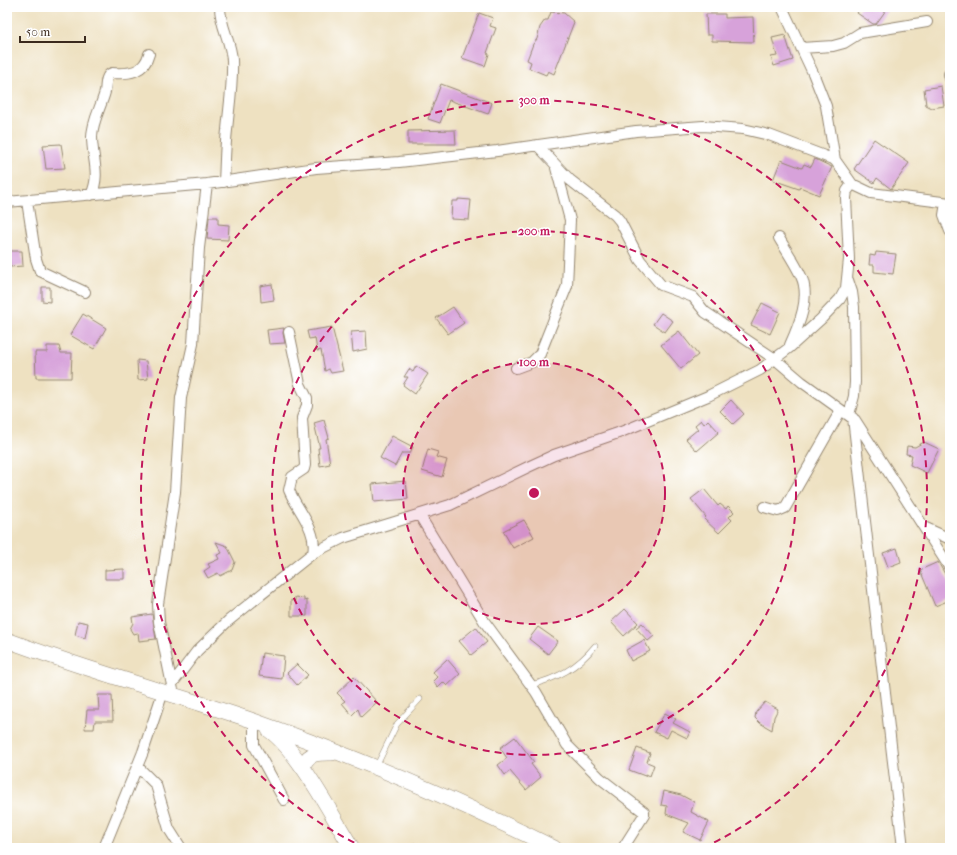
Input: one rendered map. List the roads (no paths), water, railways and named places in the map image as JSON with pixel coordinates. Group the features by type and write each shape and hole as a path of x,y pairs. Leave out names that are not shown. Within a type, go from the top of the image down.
{"main road":[{"path":"7,640 50,656 170,690 289,734 441,795 554,848"},
{"path":"254,721 271,732 283,743 306,771 352,848"},
{"path":"289,734 297,745 306,771"},
{"path":"306,771 306,758 313,754 339,754"}],"street":[{"path":"220,7 223,31 229,41 232,59 232,83 224,182"},
{"path":"782,7 826,106 835,160 852,184 871,193 948,203 944,215 950,231"},
{"path":"801,48 838,45 860,33 927,22"},
{"path":"91,195 97,178 92,129 102,104 108,76 112,73 129,73 140,70 144,66 149,54"},
{"path":"7,202 207,184 316,168 399,162 538,146 636,131 703,126 743,129 769,135 835,160"},
{"path":"538,146 570,180 615,215 628,234 640,260 661,285 693,297 705,312 775,359 802,382 848,414 926,528 950,568"},
{"path":"516,368 532,362 540,354 567,286 570,220 555,164"},
{"path":"170,690 159,622 158,604 175,492 181,398 193,344 200,248 207,184"},
{"path":"104,848 138,766 154,722 170,690 197,651 228,621 313,553 343,538 420,516 450,505 554,455 621,432 708,396 760,370 789,348 822,319 840,299 848,280 849,259 846,198 852,184"},
{"path":"27,201 36,259 40,271 85,292"},
{"path":"779,238 801,276 803,286 802,312 789,348"},
{"path":"764,507 778,511 785,508 848,414 854,396 855,382 854,307 852,292 848,280"},
{"path":"289,332 300,384 307,398 307,405 302,418 305,465 304,469 292,477 289,490 313,536 313,553"},
{"path":"848,414 903,848"},
{"path":"420,516 484,621 531,685 567,745 600,778 644,812 644,815 623,848"},
{"path":"926,528 950,539"},
{"path":"254,721 254,745 284,800"},
{"path":"138,766 156,785 169,829 181,848"}],"lane":[{"path":"531,685 548,681 566,672 578,664 595,646"},
{"path":"375,768 398,724 420,698"}]}
